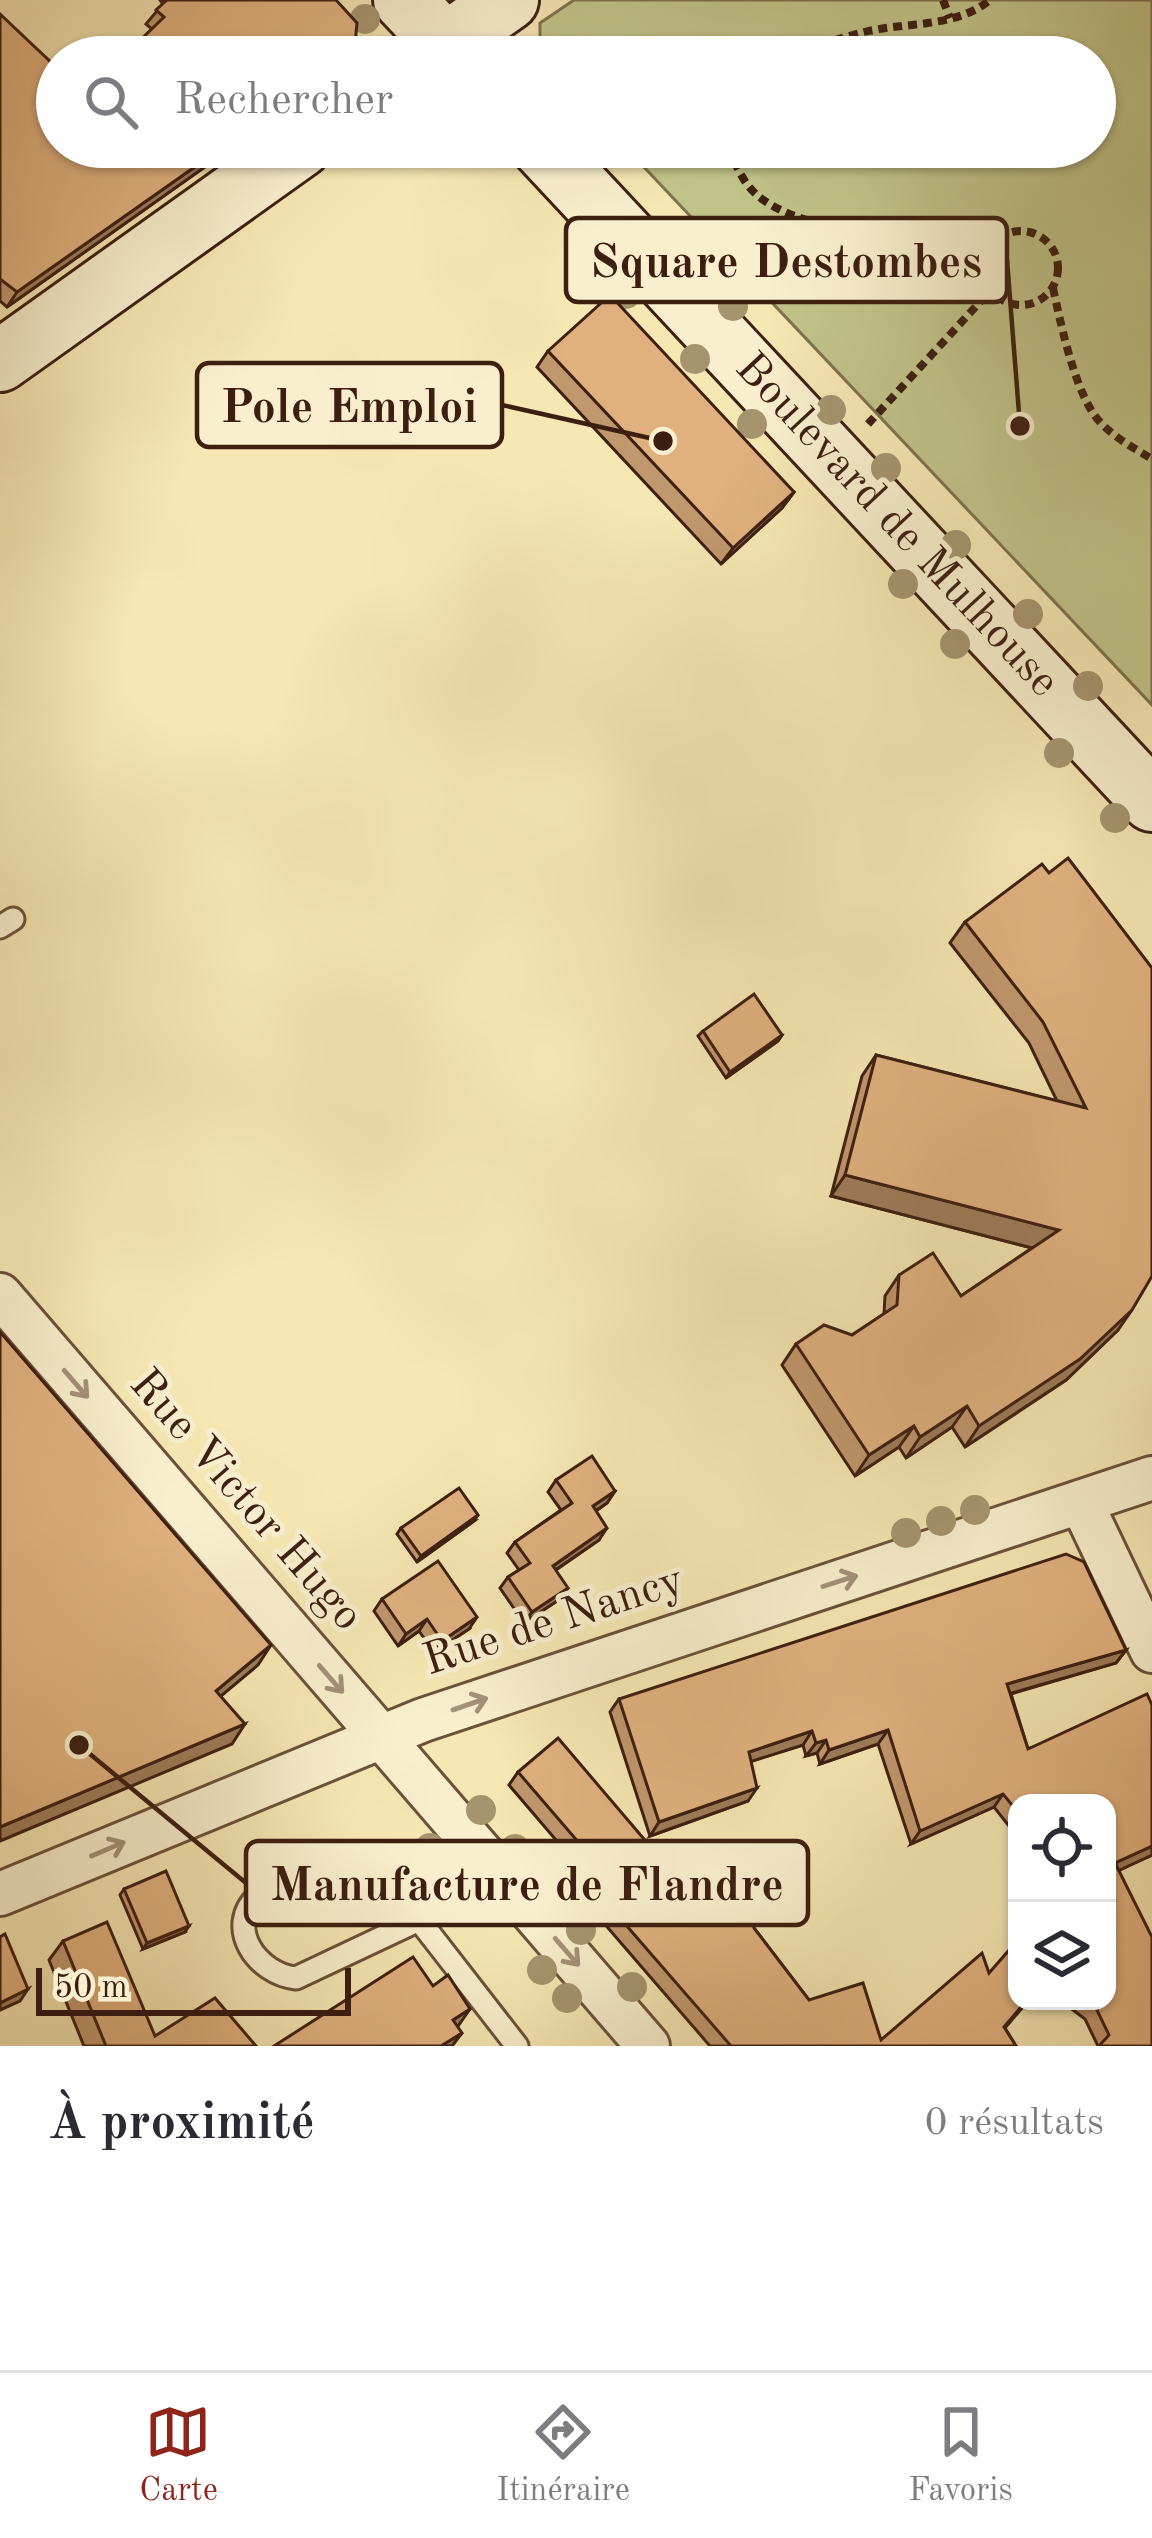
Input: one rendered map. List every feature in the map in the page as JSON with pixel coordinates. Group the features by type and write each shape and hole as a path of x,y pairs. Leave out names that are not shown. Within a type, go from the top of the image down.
{"street":[{"path":"404,0 431,36"},
{"path":"463,36 508,0"},
{"path":"0,361 271,168"},
{"name":"Boulevard de Mulhouse","path":"562,168 1152,801"},
{"name":"Rue Victor Hugo","path":"0,1295 648,2046"},
{"name":"Rue de Nancy","path":"0,1894 381,1736 1152,1478"},
{"path":"1081,1502 1152,1652"}],"lane":[{"path":"419,1920 296,1978 278,1976 264,1967 252,1954 244,1922 248,1905 258,1896 343,1859 386,1870 517,2046"}],"path":[{"path":"943,0 950,18"},
{"path":"854,36 950,18 979,9 990,0"},
{"path":"737,168 757,195 787,212 829,225 885,235 992,243 1014,230 1038,234 1056,252 1059,265 1053,288 1094,415 1119,439 1152,459"},
{"path":"992,243 983,266 991,290 1010,304 1022,305 1034,303 1053,288"},
{"path":"834,460 991,290"}],"green space":[{"path":"574,0 1152,0 1152,705 645,168 1116,168 1116,36 540,36 540,23"}],"building":[{"path":"167,0 336,0 357,23 356,36 145,36 164,17 156,10"},
{"path":"0,14 36,48 36,168 193,168 17,292 0,279"},
{"path":"610,295 794,492 733,548 548,351"},
{"path":"1068,858 1152,968 1152,1276 1132,1310 1080,1359 979,1426 967,1406 920,1437 914,1426 869,1455 796,1344 824,1325 852,1335 897,1305 899,1275 933,1253 961,1296 1059,1230 845,1175 876,1055 1086,1108 1043,1022 965,922 1042,864 1049,873"},
{"path":"754,994 782,1035 730,1072 703,1031"},
{"path":"0,1332 271,1645 216,1691 245,1724 0,1827"},
{"path":"592,1456 615,1491 593,1506 607,1528 553,1566 568,1588 532,1612 508,1577 530,1563 515,1542 572,1503 556,1480"},
{"path":"459,1488 478,1515 421,1556 401,1528"},
{"path":"1066,1554 1084,1562 1126,1650 1007,1684 1028,1749 1147,1694 1152,1705 1152,1846 1116,1863 1116,1794 1008,1794 1008,1800 1003,1794 920,1831 888,1730 829,1750 826,1740 816,1743 812,1731 749,1752 757,1788 659,1822 619,1699"},
{"path":"438,1561 477,1617 442,1641 427,1619 406,1634 382,1599"},
{"path":"558,1738 678,1879 667,1845 721,1904 741,1888 754,1928 809,2000 863,1983 881,2040 982,1953 989,1973 1008,1951 1008,2010 1018,2010 1004,2027 1016,2046 731,2046 566,1856 580,1844 518,1772"},
{"path":"1116,1865 1152,1937 1152,2046 1099,2046 1109,2035 1097,2010 1116,2010"},
{"path":"166,1871 189,1926 147,1943 124,1889"},
{"path":"107,1922 155,2036 215,1998 256,2046 106,2046 63,1941"},
{"path":"5,1934 28,1989 0,2003 0,1937"},
{"path":"413,1957 433,1986 448,1975 470,2009 453,2020 462,2033 441,2046 274,2046"}],"place":[{"name":"Square Destombes","path":"1020,426"},
{"name":"Pole Emploi","path":"663,441"},
{"name":"Manufacture de Flandre","path":"79,1745"}]}
